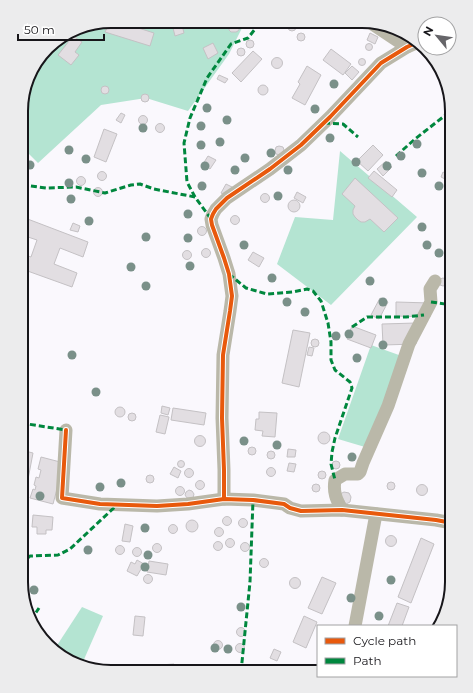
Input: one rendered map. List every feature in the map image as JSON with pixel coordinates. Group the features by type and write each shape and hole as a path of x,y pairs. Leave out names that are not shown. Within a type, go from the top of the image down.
{"street":[{"path":"392,33 403,39"},
{"path":"224,499 222,418 223,355 232,296 229,274 211,219 216,209 227,198 270,169 301,145 330,117 381,63 412,45"},
{"path":"342,510 337,501 334,490 335,480 345,474 358,474 360,472 388,406 409,344 431,302 430,289 435,281"},
{"path":"66,430 62,498 109,504 157,506 188,504 224,499 253,500 284,504 290,508 301,511 342,510 445,522"},
{"path":"355,625 376,514"}],"green space":[{"path":"111,28 242,28 229,54 188,111 146,98 101,105 38,163 28,153 28,111 32,85 45,61 65,42 85,32"},
{"path":"340,151 417,217 331,305 277,264 295,217 333,220"},
{"path":"371,345 410,359 375,450 338,439"},
{"path":"82,607 103,616 84,660 70,654 57,645"}],"building":[{"path":"107,28 138,28 154,33 150,46 105,32"},
{"path":"173,28 183,28 184,33 175,36"},
{"path":"229,28 240,28 236,32 231,32"},
{"path":"288,28 296,28 292,31"},
{"path":"301,33 304,34 304,40 301,41 298,40 297,37 298,34"},
{"path":"370,33 378,37 375,44 367,40"},
{"path":"74,37 82,42 75,52 79,55 71,65 58,55"},
{"path":"250,40 253,41 253,47 250,48 247,47 246,44 247,41"},
{"path":"213,43 218,53 208,59 203,48"},
{"path":"369,43 372,44 372,50 369,51 366,50 365,47 366,44"},
{"path":"239,48 243,48 245,52 243,56 239,56 237,54 237,50"},
{"path":"331,49 351,64 343,75 323,60"},
{"path":"253,51 262,59 241,82 232,73"},
{"path":"275,58 279,58 281,59 281,67 275,68 272,65 272,61"},
{"path":"362,58 365,59 365,65 362,66 359,65 358,62 359,59"},
{"path":"307,66 321,75 305,105 292,98 300,84 298,82"},
{"path":"352,66 359,72 352,80 345,73"},
{"path":"219,75 228,79 225,83 217,79"},
{"path":"263,85 268,90 263,95 258,90"},
{"path":"103,86 107,86 109,90 107,94 103,94 101,92 101,88"},
{"path":"143,94 147,94 149,98 147,102 143,102 141,100 141,96"},
{"path":"121,113 125,115 121,123 116,120"},
{"path":"143,115 148,120 143,125 138,120"},
{"path":"160,123 165,128 160,133 155,128"},
{"path":"104,129 117,134 106,162 94,157"},
{"path":"373,145 383,155 368,171 357,161"},
{"path":"276,147 283,147 284,150 280,155 276,154 275,151"},
{"path":"208,156 216,160 210,169 203,164"},
{"path":"386,161 392,167 383,176 377,169"},
{"path":"102,171 107,176 102,181 97,176"},
{"path":"374,171 397,190 392,197 368,178"},
{"path":"443,172 445,173 445,179 441,177"},
{"path":"81,176 86,181 81,186 76,181"},
{"path":"355,178 398,218 384,232 370,219 365,222 358,220 353,214 355,206 342,194"},
{"path":"226,184 238,190 233,200 221,193"},
{"path":"98,187 103,192 98,197 93,192"},
{"path":"297,192 306,197 303,203 294,198"},
{"path":"265,193 270,198 265,203 260,198"},
{"path":"292,200 296,200 300,206 296,212 292,212 288,208 288,204"},
{"path":"235,215 240,220 235,225 230,220"},
{"path":"28,219 88,242 83,257 60,248 54,264 77,273 72,287 28,271 28,256 31,257 37,240 28,237"},
{"path":"73,223 80,226 78,232 70,230"},
{"path":"202,226 207,231 202,236 197,231"},
{"path":"206,248 211,253 206,258 201,253"},
{"path":"187,250 192,255 187,260 182,255"},
{"path":"253,252 264,258 259,267 248,260"},
{"path":"440,279 445,279 445,285 443,286 440,285 439,282"},
{"path":"380,298 388,302 379,319 371,315"},
{"path":"396,302 430,303 430,317 396,316"},
{"path":"416,323 416,344 383,345 382,324"},
{"path":"352,326 376,335 371,348 347,339"},
{"path":"293,330 310,333 299,387 282,383"},
{"path":"315,339 318,340 318,346 315,347 312,346 311,343 312,340"},
{"path":"309,347 314,348 312,356 307,355"},
{"path":"162,406 170,408 168,415 161,413"},
{"path":"120,407 125,412 120,417 115,412"},
{"path":"173,408 206,413 204,425 171,420"},
{"path":"259,412 277,413 275,437 262,436 263,431 255,430 256,419 259,419"},
{"path":"130,413 134,413 136,417 134,421 130,421 128,419 128,415"},
{"path":"160,415 169,417 165,434 156,432"},
{"path":"322,432 326,432 330,438 326,444 322,444 318,440 318,436"},
{"path":"200,435 204,437 206,441 204,445 200,447 196,445 194,441 196,437"},
{"path":"252,447 255,448 255,454 252,455 249,454 248,451 249,448"},
{"path":"288,449 296,450 295,457 287,457"},
{"path":"271,451 274,452 274,458 271,459 268,458 267,455 268,452"},
{"path":"28,452 33,453 28,479"},
{"path":"41,457 64,463 53,504 30,498 33,489 35,490 36,486 34,485 36,477 39,478 41,470 38,469"},
{"path":"181,460 184,461 184,467 181,468 178,467 177,464 178,461"},
{"path":"336,461 339,462 339,468 336,469 333,468 332,465 333,462"},
{"path":"289,463 296,464 294,472 287,471"},
{"path":"174,467 181,471 178,478 170,474"},
{"path":"271,467 276,472 271,477 266,472"},
{"path":"189,468 194,473 189,478 184,473"},
{"path":"322,471 325,472 325,478 322,479 319,478 318,475 319,472"},
{"path":"148,475 152,475 154,479 152,483 148,483 146,481 146,477"},
{"path":"200,480 205,485 200,490 195,485"},
{"path":"391,482 394,483 394,489 391,490 388,489 387,486 388,483"},
{"path":"316,484 319,485 319,491 316,492 313,491 312,488 313,485"},
{"path":"422,484 426,486 428,490 426,494 422,496 418,494 416,490 418,486"},
{"path":"180,486 185,491 180,496 175,491"},
{"path":"189,490 194,494 193,498 187,498 185,495"},
{"path":"344,492 349,493 351,497 350,502 346,504 340,494"},
{"path":"33,515 53,517 52,530 46,530 46,534 37,534 37,527 32,527"},
{"path":"227,516 232,521 227,526 222,521"},
{"path":"243,518 248,523 243,528 238,523"},
{"path":"192,520 196,522 198,526 196,530 192,532 188,530 186,526 188,522"},
{"path":"125,524 133,526 130,542 122,541"},
{"path":"173,524 178,529 173,534 168,529"},
{"path":"219,527 224,532 219,537 214,532"},
{"path":"391,535 395,537 397,541 395,545 391,547 387,545 385,541 387,537"},
{"path":"230,538 235,543 230,548 225,543"},
{"path":"421,538 434,544 411,603 398,597"},
{"path":"218,541 223,546 218,551 213,546"},
{"path":"157,543 162,548 157,553 152,548"},
{"path":"243,543 247,543 249,547 247,551 243,551 241,549 241,545"},
{"path":"120,545 125,550 120,555 115,550"},
{"path":"137,547 142,552 137,557 132,552"},
{"path":"264,558 269,563 264,568 259,563"},
{"path":"137,560 144,564 137,576 127,571 131,562 135,564"},
{"path":"149,561 168,564 166,575 147,572"},
{"path":"148,574 153,579 148,584 143,579"},
{"path":"295,577 299,579 301,583 299,587 295,589 291,587 289,583 291,579"},
{"path":"322,577 336,583 322,614 308,608"},
{"path":"397,603 409,607 402,625 388,625"},
{"path":"135,616 145,617 143,636 133,635"},
{"path":"304,616 317,622 306,648 293,642"},
{"path":"239,628 243,628 245,632 243,636 239,636 237,634 237,630"},
{"path":"216,641 220,641 222,645 220,649 216,649 214,647 214,643"},
{"path":"238,644 242,644 244,648 242,652 238,652 236,650 236,646"},
{"path":"274,649 281,652 277,661 270,658"}],"marked path":[{"path":"211,219 195,197 187,182 184,143 190,118 207,78 231,44 248,38 256,28"},
{"path":"396,156 445,115"},
{"path":"324,123 343,124 358,137"},
{"path":"28,186 46,188 76,187 105,193 131,185 140,184 154,189 195,197"},
{"path":"229,274 246,288 267,294 293,292 307,289 313,291 321,301 328,323 331,342 331,360 335,370 350,382 352,388 335,438 332,452 331,464 335,480"},
{"path":"431,302 445,304"},
{"path":"352,327 367,317 406,317 424,315"},
{"path":"28,424 66,430"},
{"path":"242,665 250,582 253,500"},
{"path":"28,558 30,556 58,555 70,549 118,504"},
{"path":"34,615 39,608"}],"cycle path":[{"path":"224,499 222,418 223,355 232,296 229,274 212,225 211,219 213,214 227,198 270,169 301,145 330,117 381,63 412,45"},
{"path":"66,430 62,498 100,504 157,506 188,504 224,499 253,500 284,504 290,508 301,511 342,510 445,522"}]}
